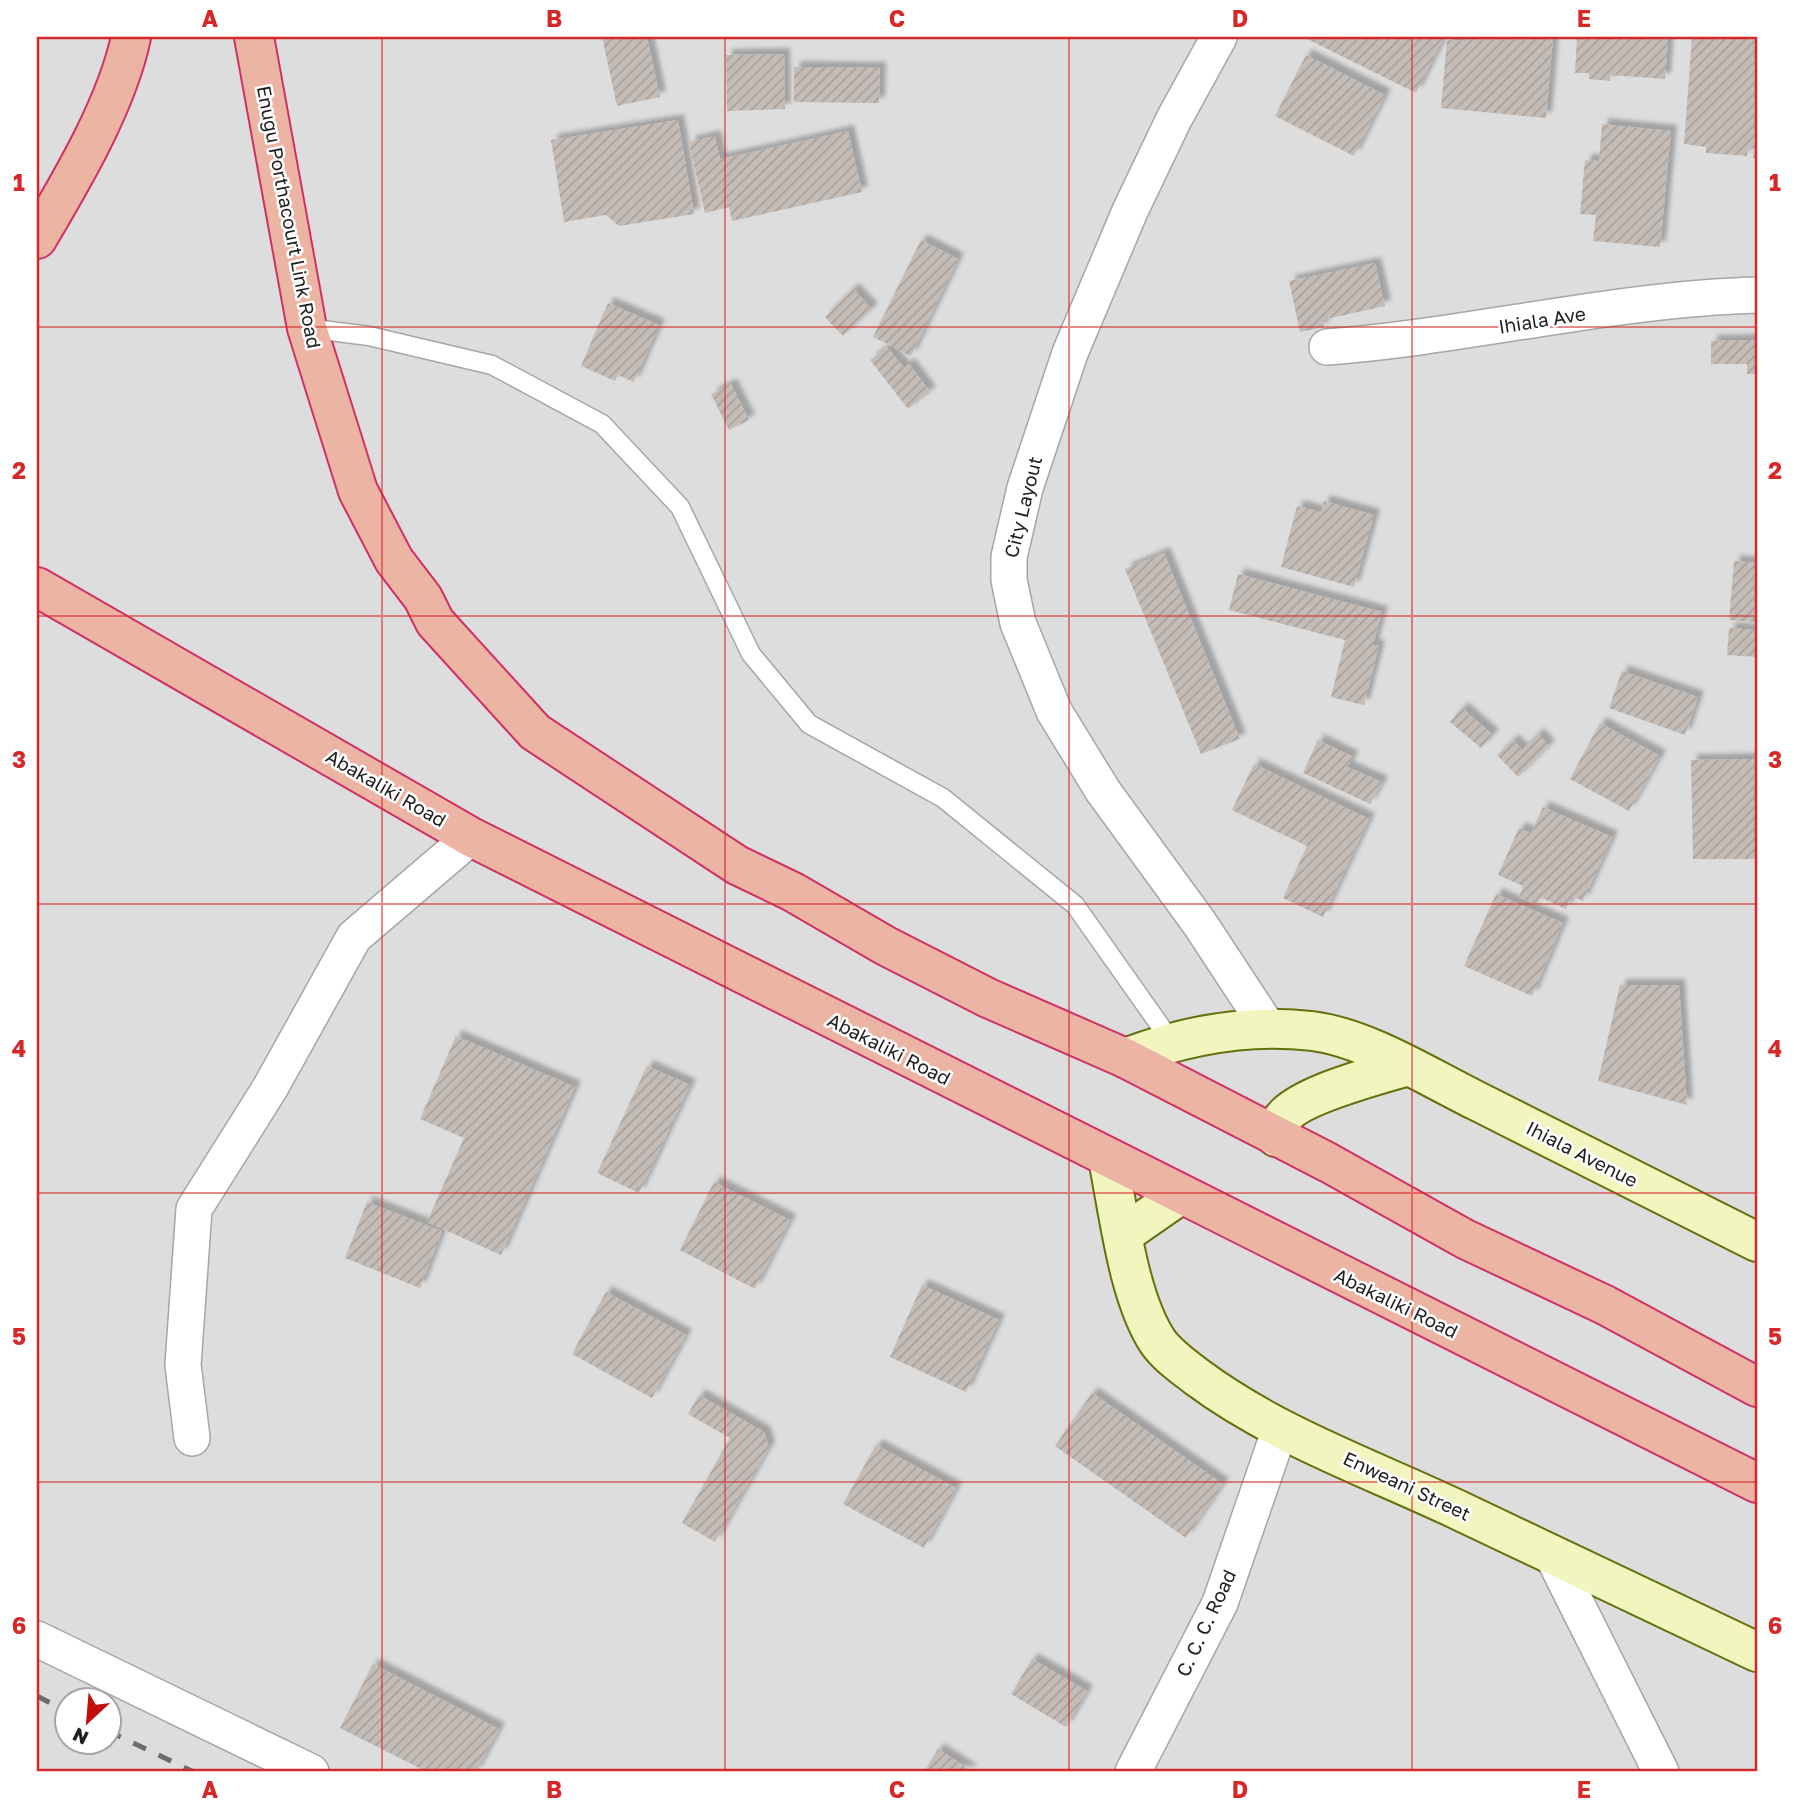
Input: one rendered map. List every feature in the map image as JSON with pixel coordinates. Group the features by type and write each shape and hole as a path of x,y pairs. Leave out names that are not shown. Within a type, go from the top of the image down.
{"highway":[{"path":"37,239 72,181 126,63 131,37"},
{"name":"Enugu Porthacourt Link Road","path":"254,37 307,328 358,491 394,560 423,598 435,622 535,732 737,865 988,998 1125,1058"},
{"name":"Abakaliki Road","path":"37,587 471,837 1757,1483"},
{"path":"1125,1058 1465,1239 1605,1305 1757,1387"}],"main road":[{"name":"Ihiala Avenue","path":"1125,1058 1171,1041 1267,1026 1345,1039 1408,1066 1757,1242"},
{"path":"1276,1137 1282,1119 1302,1105 1360,1079 1408,1066"},
{"name":"Enweani Street","path":"1108,1159 1135,1292 1148,1325 1160,1345 1180,1364 1221,1395 1280,1429 1551,1553 1757,1652"},
{"path":"1124,1234 1180,1195"}],"street":[{"name":"City Layout","path":"1219,37 1174,119 1130,211 1070,353 1025,488 1009,557 1009,580 1018,623 1054,711 1102,790 1200,924 1267,1026"},
{"name":"Ihiala Ave","path":"1327,346 1404,341 1697,297 1757,295"},
{"path":"192,1438 183,1365 194,1209 270,1088 354,937 471,837"},
{"name":"C. C. C. Road","path":"1133,1772 1220,1603 1280,1429"},
{"path":"1551,1553 1661,1772"},
{"path":"37,1639 311,1772"}],"lane":[{"path":"307,328 369,336 492,365 602,424 680,507 751,654 809,724 943,798 1075,905 1171,1041"}],"shaded area":[{"path":"37,37 1757,37 1757,1772 37,1772"}],"building":[{"path":"602,37 647,37 660,97 617,106"},
{"path":"1303,37 1444,37 1416,93"},
{"path":"1466,37 1553,37 1546,118 1441,108 1447,40 1465,41"},
{"path":"1577,37 1668,37 1665,79 1610,75 1610,81 1589,79 1589,73 1575,73"},
{"path":"1692,37 1757,37 1757,158 1753,158 1754,148 1748,147 1747,156 1706,153 1706,147 1684,144"},
{"path":"784,54 785,109 727,111 726,55"},
{"path":"1306,55 1385,95 1354,156 1275,116"},
{"path":"794,67 880,68 879,103 794,102"},
{"path":"678,120 694,214 619,226 606,215 564,222 551,140"},
{"path":"1602,124 1671,131 1660,247 1593,241 1596,215 1580,214 1585,160 1599,161"},
{"path":"848,131 862,192 732,221 729,207 705,213 689,142 715,136 720,159"},
{"path":"921,240 958,259 911,356 873,337"},
{"path":"1375,263 1385,306 1322,320 1324,327 1300,332 1289,281"},
{"path":"853,289 872,309 843,336 825,317"},
{"path":"608,303 659,325 634,382 618,375 615,381 581,366"},
{"path":"1757,340 1757,374 1747,374 1747,364 1711,364 1711,341"},
{"path":"887,347 904,368 909,364 930,392 908,409 870,360"},
{"path":"731,384 749,420 729,430 711,394"},
{"path":"1324,501 1374,515 1354,587 1281,567 1297,506 1321,512"},
{"path":"1164,553 1240,739 1201,754 1125,569"},
{"path":"1734,561 1757,563 1755,622 1729,620"},
{"path":"1238,574 1382,612 1373,645 1379,646 1364,705 1331,697 1345,640 1229,610"},
{"path":"1729,628 1757,630 1757,657 1727,655"},
{"path":"1622,671 1698,697 1685,735 1609,708"},
{"path":"1462,708 1493,735 1481,748 1450,722"},
{"path":"1600,723 1660,756 1629,811 1570,779"},
{"path":"1538,734 1549,746 1518,777 1497,755 1513,740 1522,750"},
{"path":"1318,740 1353,757 1347,767 1382,782 1370,804 1303,773"},
{"path":"1757,759 1757,859 1693,859 1691,760"},
{"path":"1254,764 1369,819 1323,917 1283,898 1307,846 1232,810"},
{"path":"1543,807 1612,837 1583,901 1572,896 1566,909 1540,897 1537,905 1519,897 1523,886 1498,875 1519,828 1531,833"},
{"path":"1496,894 1563,923 1532,996 1464,966"},
{"path":"1620,985 1679,985 1687,1105 1598,1081"},
{"path":"456,1036 575,1087 501,1255 427,1222 464,1138 420,1119"},
{"path":"647,1066 690,1085 639,1193 597,1173"},
{"path":"714,1182 790,1220 755,1289 680,1250"},
{"path":"367,1202 442,1231 420,1288 345,1258"},
{"path":"922,1285 999,1320 966,1392 890,1357"},
{"path":"606,1292 686,1335 652,1398 572,1354"},
{"path":"1092,1393 1223,1484 1186,1538 1055,1446"},
{"path":"699,1395 764,1432 769,1447 715,1542 682,1523 730,1438 688,1414"},
{"path":"876,1445 956,1488 924,1548 843,1504"},
{"path":"1032,1659 1087,1691 1066,1727 1011,1694"},
{"path":"373,1664 499,1729 476,1772 427,1772 340,1728"},
{"path":"938,1749 973,1772 924,1772"}],"railway":[{"path":"37,1696 52,1704"},
{"path":"122,1738 194,1772"}]}
